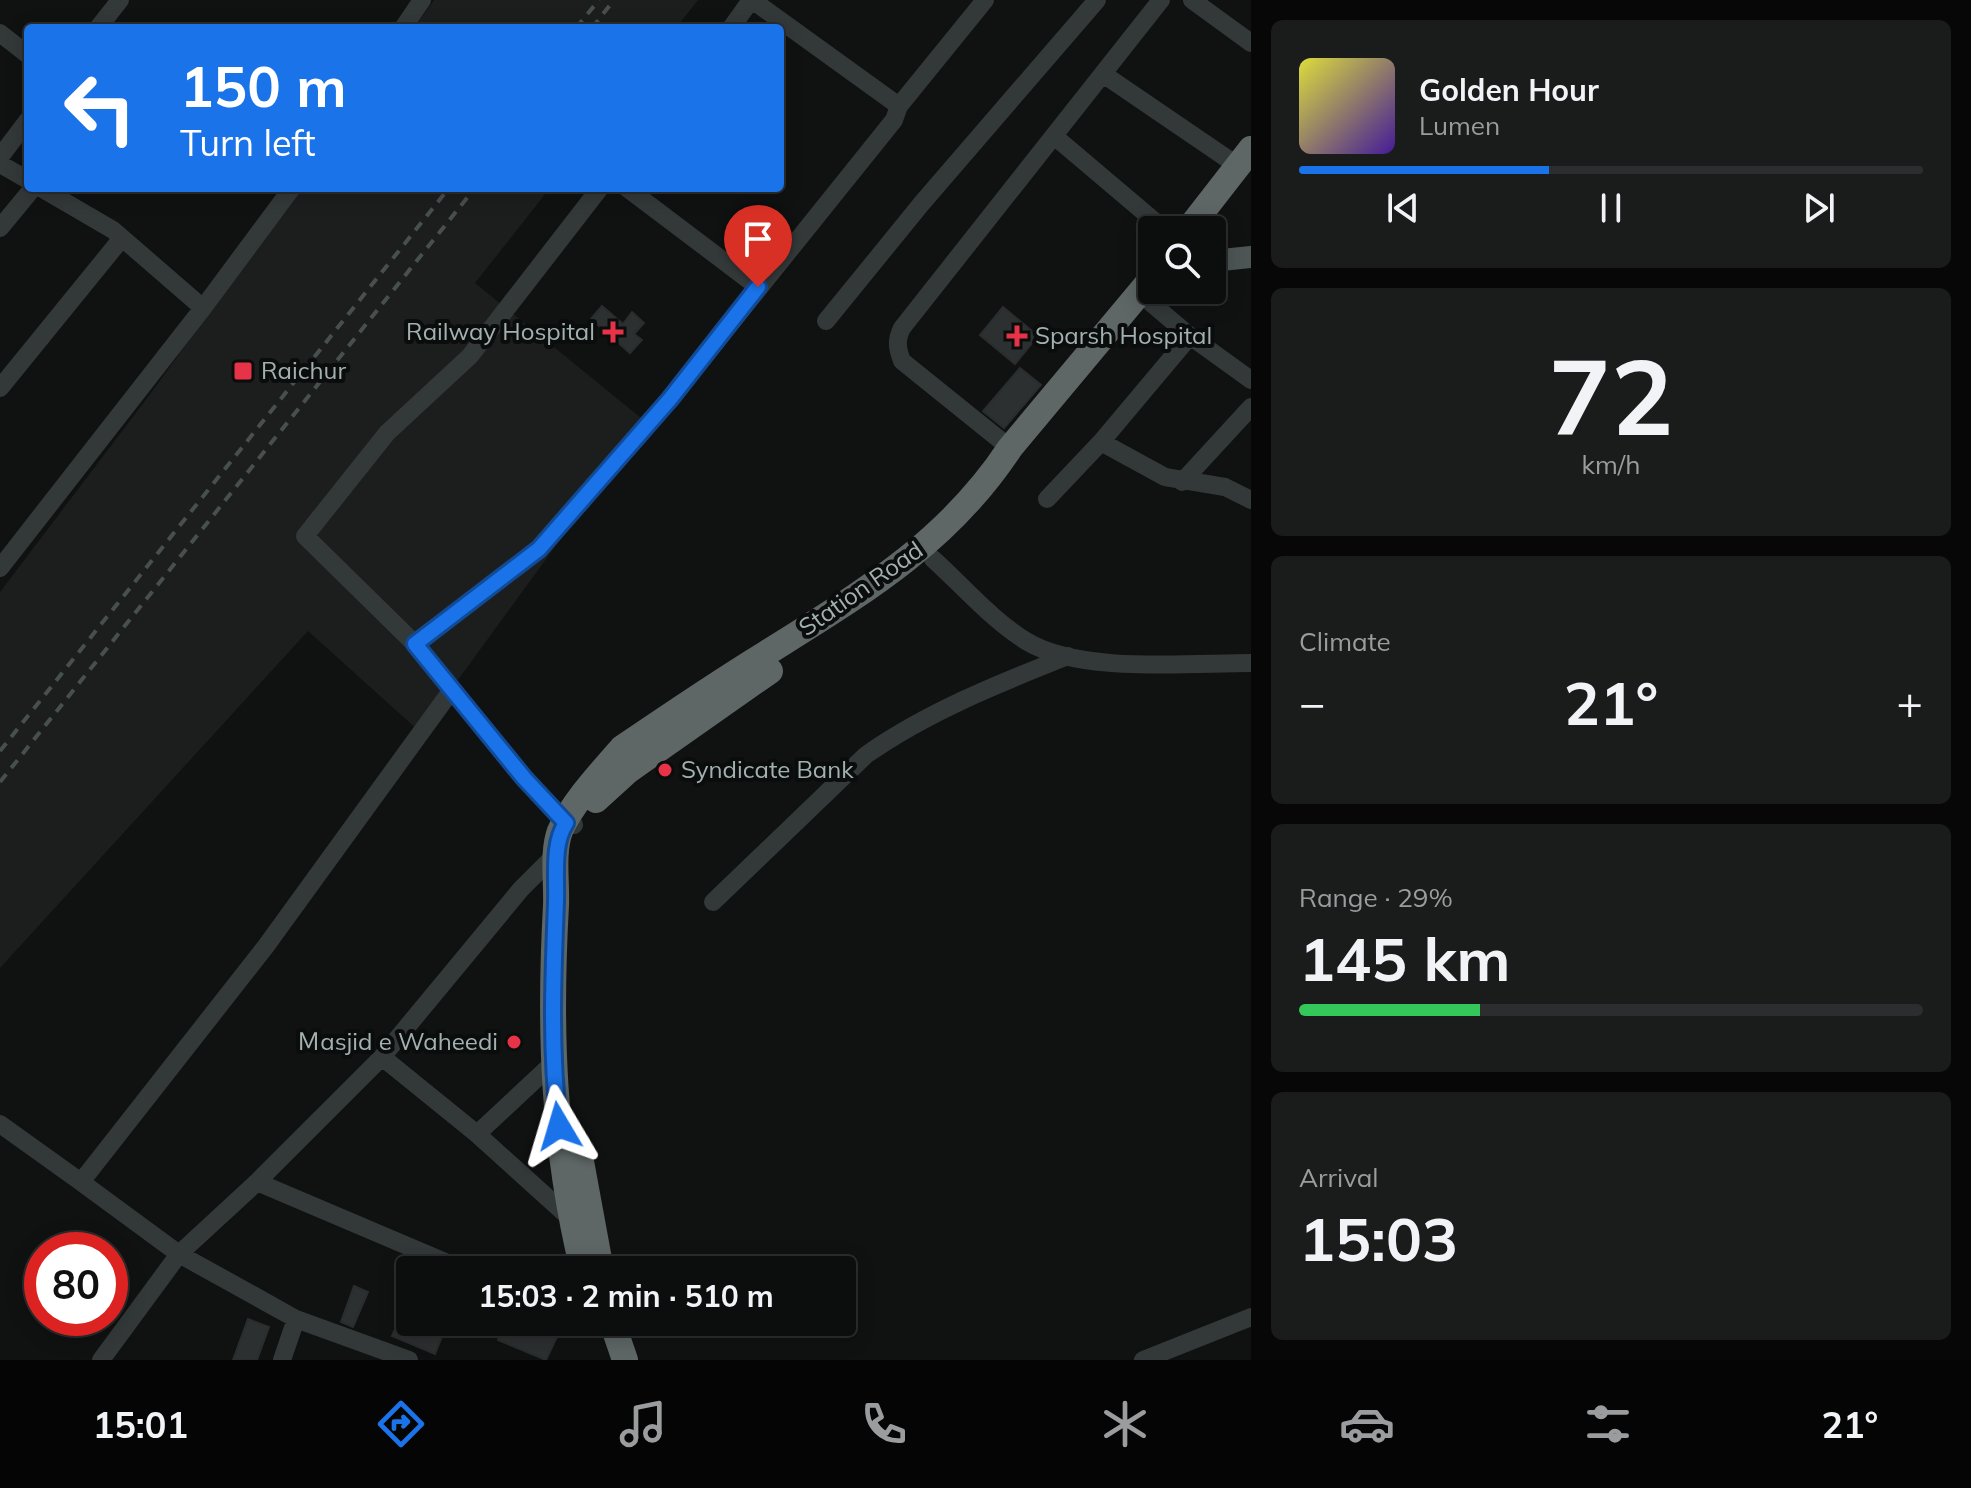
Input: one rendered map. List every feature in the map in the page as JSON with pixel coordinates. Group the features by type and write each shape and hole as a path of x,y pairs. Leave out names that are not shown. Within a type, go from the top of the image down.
{"highway":[{"path":"1200,216 1247,163"},
{"path":"1217,216 1247,163"},
{"name":"Station Road","path":"571,824 593,781 622,748 868,590 922,550 993,474 1010,448 1142,304"},
{"name":"Station Road","path":"571,824 629,770 933,559 1005,482 1144,304"},
{"path":"571,824 560,832 558,852 551,990 552,1064 570,1218 580,1256"},
{"path":"571,824 563,986 565,1067 599,1256"},
{"path":"601,1336 607,1360"},
{"path":"607,1336 625,1360"}],"main road":[{"path":"1226,260 1251,257"}],"street":[{"path":"101,24 120,0"},
{"path":"406,24 422,0"},
{"path":"734,24 752,0 899,106"},
{"path":"415,644 539,549 670,399 758,287 834,198 894,120 899,106 985,0"},
{"path":"1010,448 902,361 897,338 1161,0"},
{"path":"1192,0 1251,43"},
{"path":"826,321 1093,1"},
{"path":"0,33 24,52"},
{"path":"1103,74 1247,163"},
{"path":"0,157 24,125"},
{"path":"1054,136 1148,216"},
{"path":"0,164 24,178"},
{"path":"0,228 30,192"},
{"path":"47,192 122,238 203,308"},
{"path":"0,568 203,308 289,192"},
{"path":"571,824 451,691 415,644 305,536 387,433 470,356 597,192"},
{"path":"632,192 758,287"},
{"path":"0,388 122,238"},
{"path":"1166,304 1190,336 1251,380"},
{"path":"1047,499 1101,442 1190,336"},
{"path":"1182,482 1251,407"},
{"path":"1101,442 1165,477 1225,487 1251,500"},
{"path":"933,559 1020,636 1068,656 1106,662 1251,663"},
{"path":"713,902 866,755 887,740 917,723 1068,656"},
{"path":"81,1182 266,946 451,691"},
{"path":"101,1360 179,1254 257,1182 382,1057 521,889 558,852"},
{"path":"382,1057 477,1134 570,1218"},
{"path":"477,1134 552,1064"},
{"path":"0,1124 179,1254 296,1319 409,1360"},
{"path":"257,1182 431,1256"},
{"path":"1143,1360 1251,1317"},
{"path":"282,1360 296,1319"}],"shaded area":[{"path":"434,0 698,0 679,24 417,24"},
{"path":"296,192 547,192 475,283 646,422 420,732 308,631 0,968 0,592 151,393"}],"building":[{"path":"602,306 623,324 632,312 644,323 634,334 642,340 630,353 591,319"},
{"path":"1003,307 1038,336 1015,364 980,335"},
{"path":"1020,368 1041,385 1004,428 983,411"},
{"path":"354,1286 368,1292 353,1327 341,1322"},
{"path":"248,1319 269,1327 257,1360 233,1360"},
{"path":"396,1327 396,1336 442,1336 435,1354 392,1336"},
{"path":"500,1336 557,1336 546,1360 498,1340"}],"railway":[{"path":"579,24 599,0"},
{"path":"595,24 614,0"},
{"path":"0,751 446,192"},
{"path":"0,782 472,192"}],"place":[{"name":"Railway Hospital","path":"613,332"},
{"name":"Sparsh Hospital","path":"1017,336"},
{"name":"Raichur","path":"243,371"},
{"name":"Syndicate Bank","path":"665,770"},
{"name":"Ｍasjid e Waheedi","path":"514,1042"}],"route":[{"path":"559,1126 552,1064 551,990 557,864 560,832 566,823 524,778 415,644 539,549 670,399 758,287"}]}
